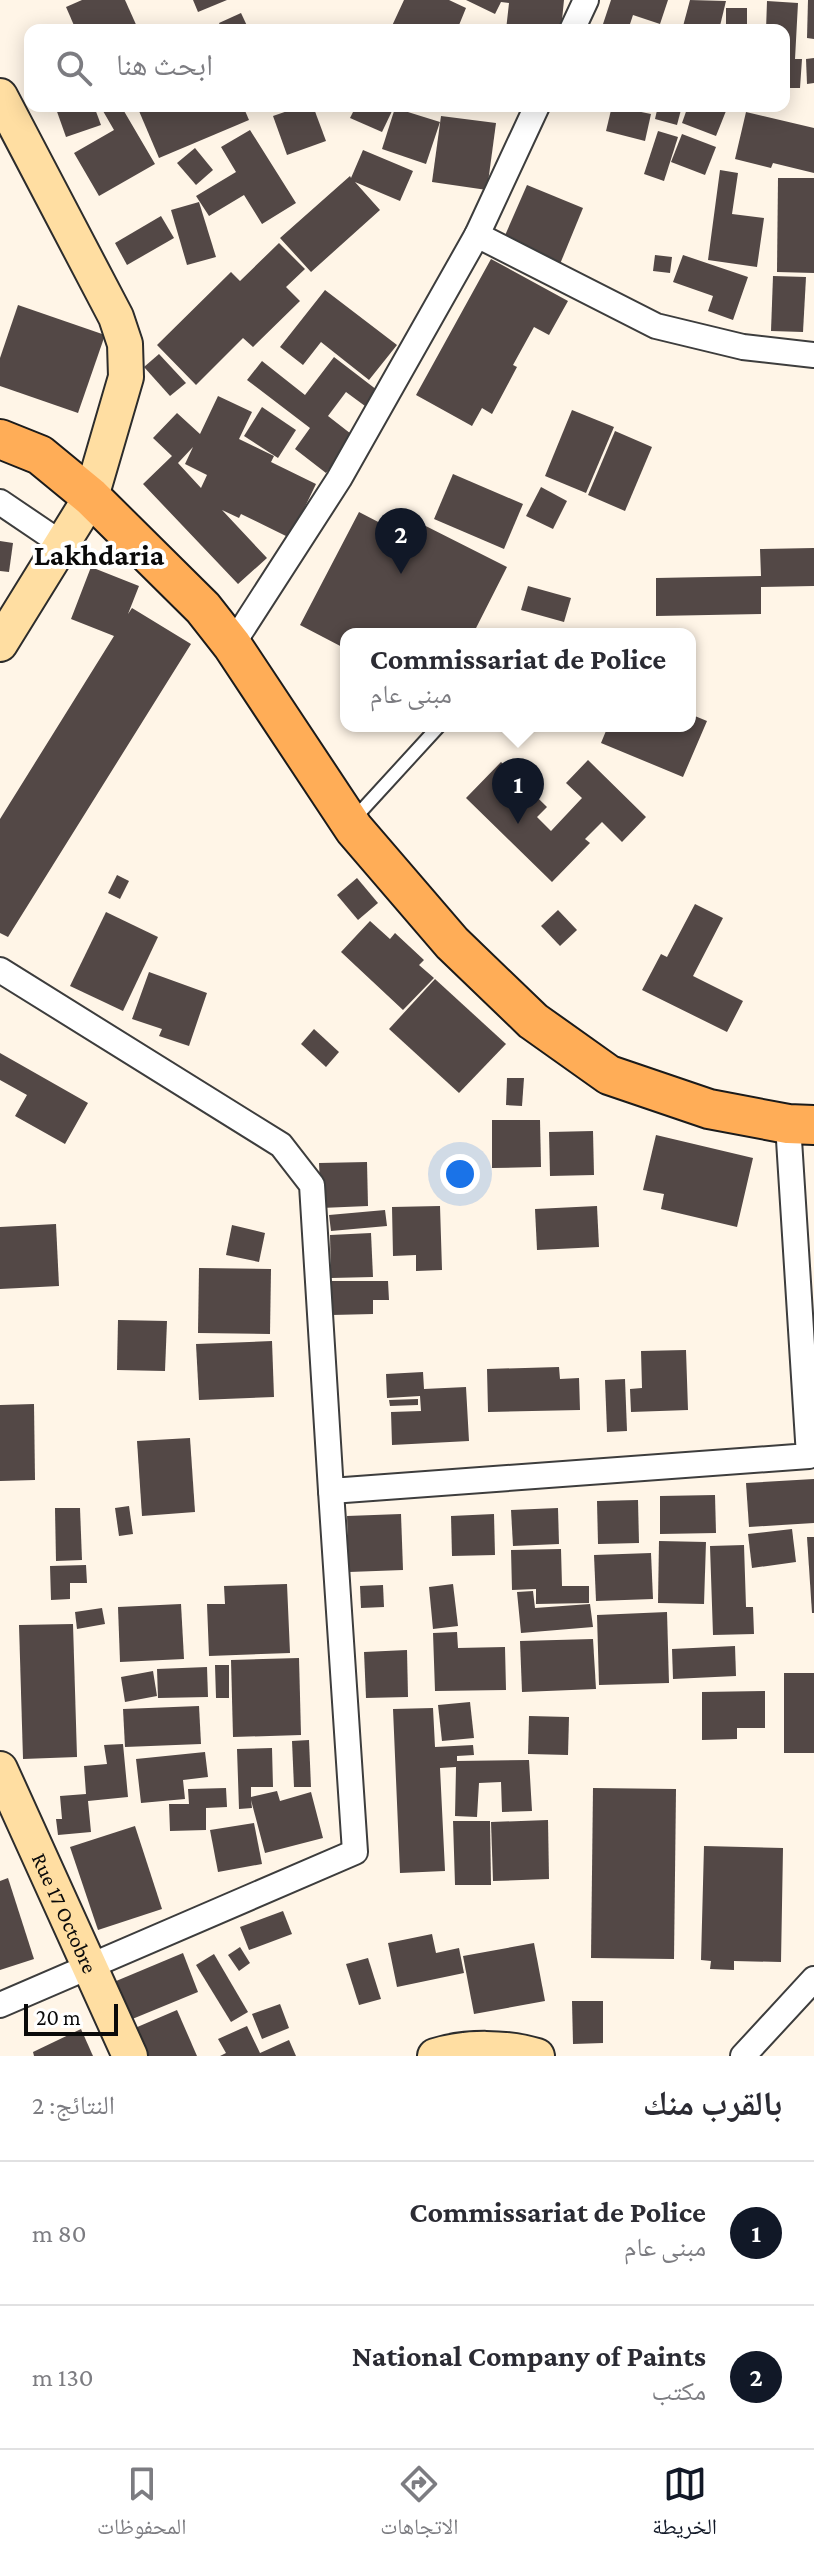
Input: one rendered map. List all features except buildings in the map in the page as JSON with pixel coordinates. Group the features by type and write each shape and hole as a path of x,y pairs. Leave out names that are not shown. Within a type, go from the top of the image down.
{"main road":[{"path":"0,439 40,455 91,497 203,608 232,645 350,823 452,943 533,1021 609,1075 709,1109 801,1124"}],"street":[{"path":"575,24 586,0"},
{"path":"0,96 116,317 125,344 126,377 91,497 0,644"},
{"path":"232,645 339,479 477,235 534,112"},
{"path":"477,235 656,326 743,347 814,355"},
{"path":"0,502 62,544"},
{"path":"0,970 281,1145 312,1185 355,1852 0,2005"},
{"path":"331,1491 809,1456 801,1124"},
{"name":"Rue 17 Octobre","path":"0,1769 130,2056"},
{"path":"743,2056 814,1979"},
{"path":"435,2056 450,2051 516,2050 537,2056"}],"lane":[{"path":"350,823 433,732"}],"place":[{"name":"National Company of Paints","path":"401,574"},
{"name":"Commissariat de Police","path":"518,824"}],"district":[{"name":"Lakhdaria","path":"99,555"}]}
